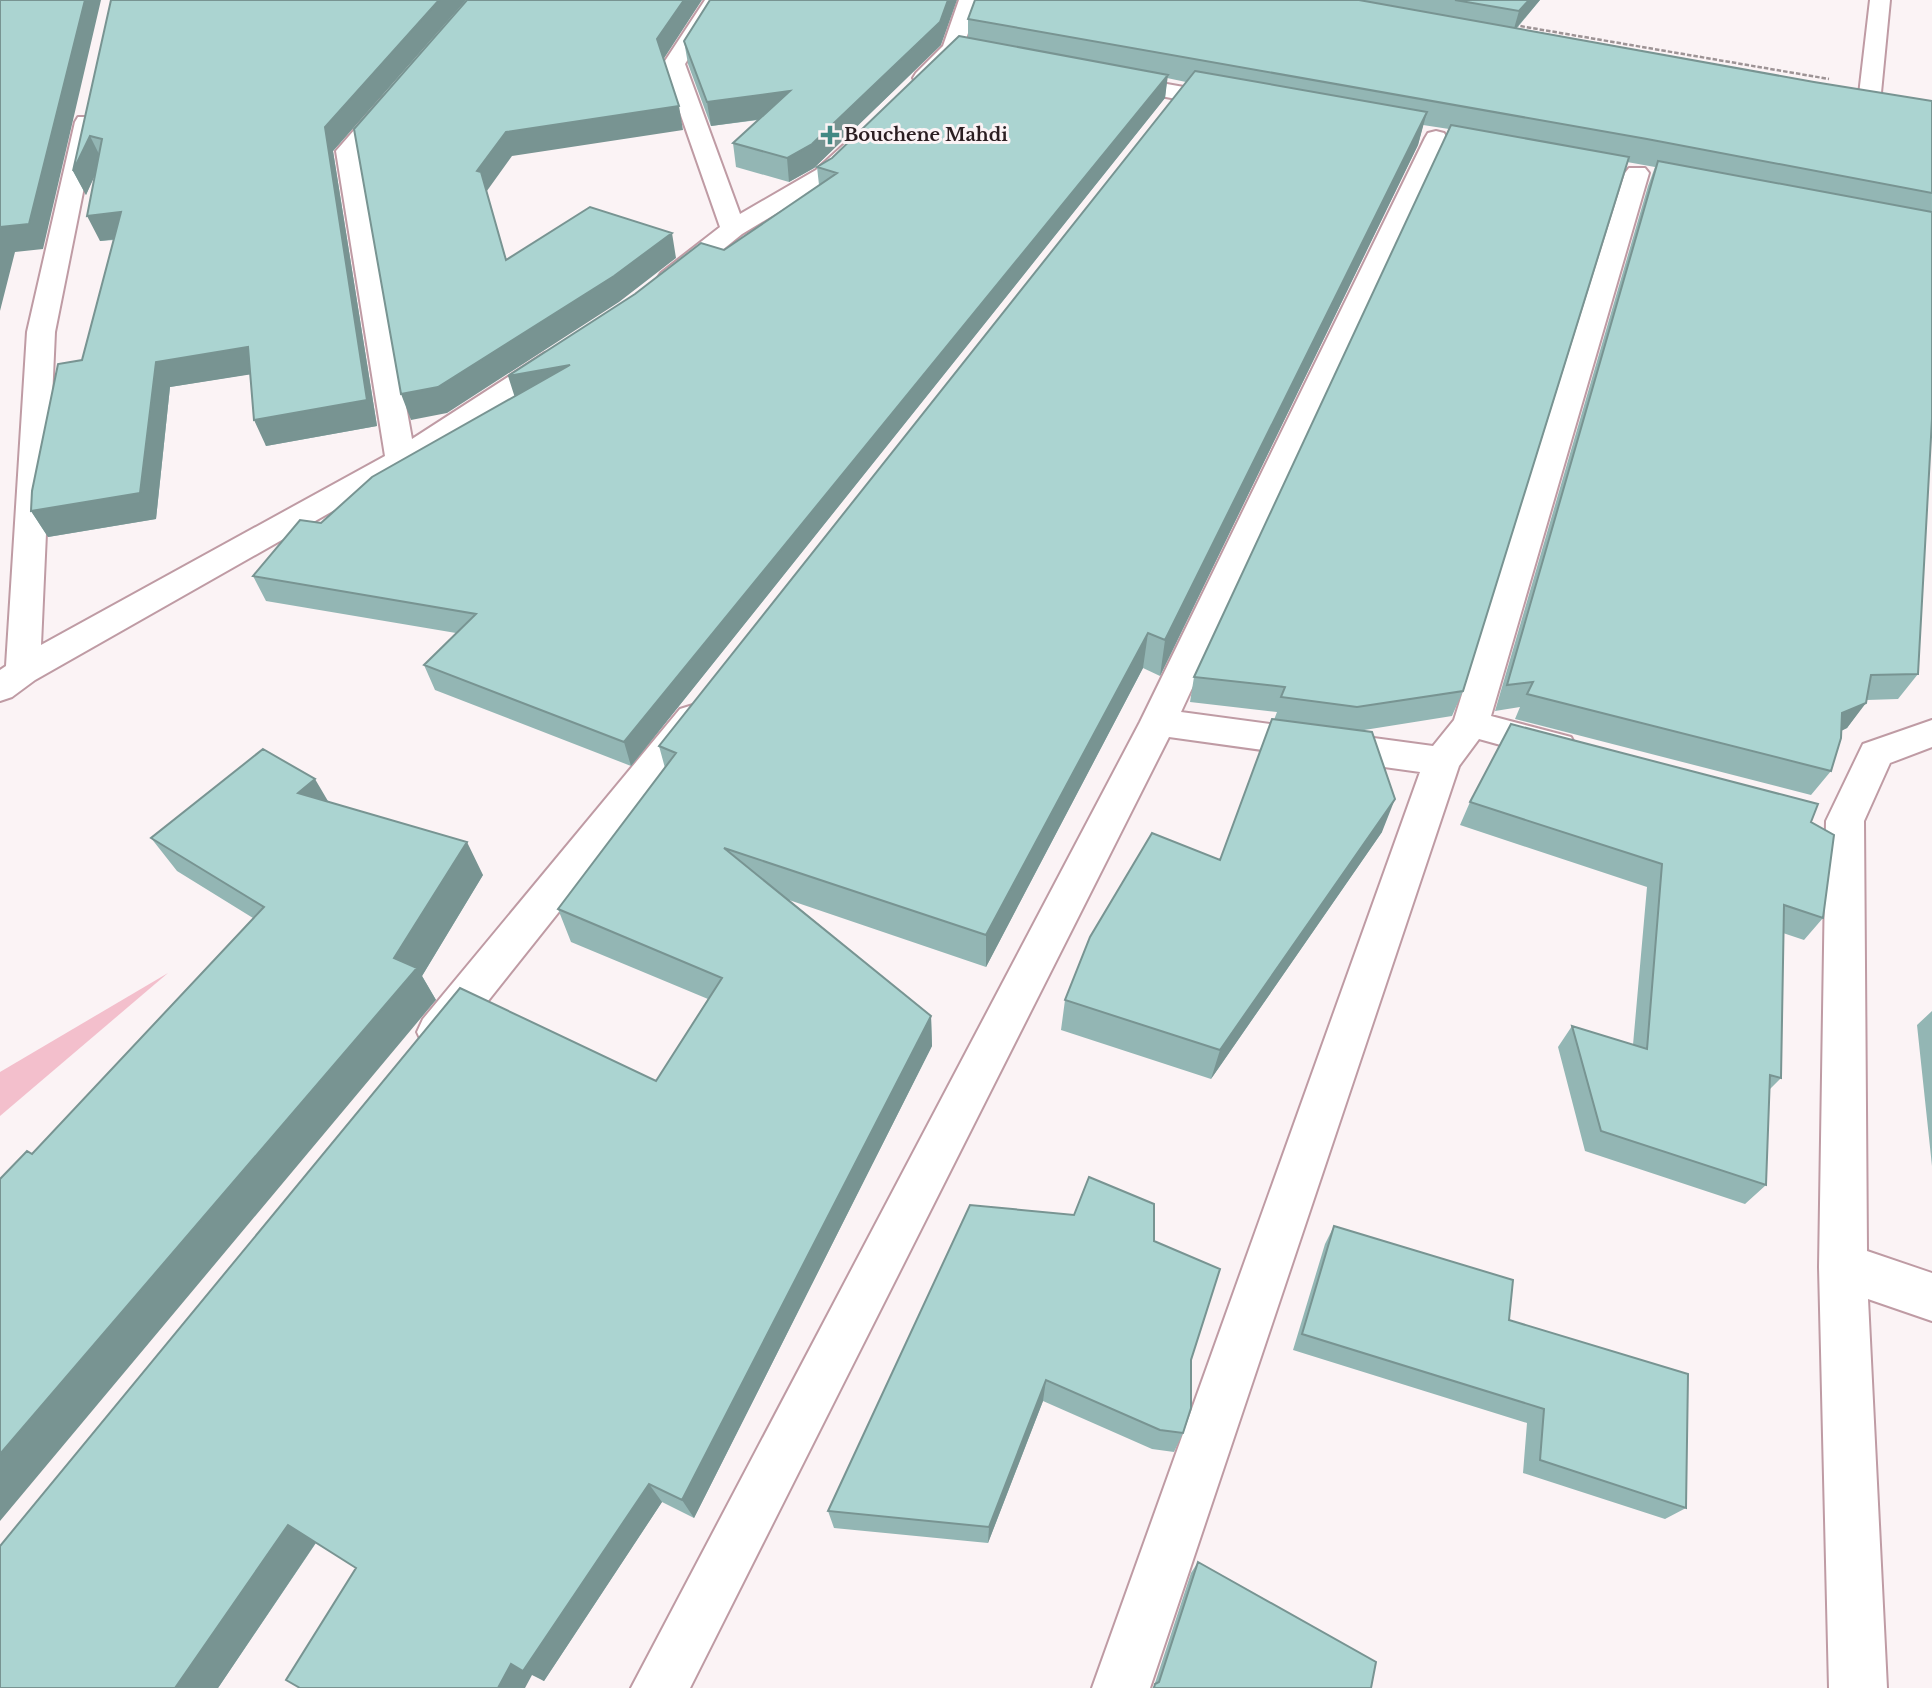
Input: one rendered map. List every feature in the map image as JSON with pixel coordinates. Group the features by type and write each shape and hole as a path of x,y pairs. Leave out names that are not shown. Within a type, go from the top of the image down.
{"street":[{"path":"715,0 674,64 733,229"},
{"path":"906,96 967,51 969,0"},
{"path":"1880,0 1865,97 1894,108"},
{"path":"1102,78 1249,105"},
{"path":"401,460 348,151 410,81"},
{"path":"23,671 41,332 92,93"},
{"path":"1157,126 1183,93"},
{"path":"650,294 733,229 824,175 877,125"},
{"path":"660,1688 1158,722 1436,138"},
{"path":"1121,1688 1442,761 1471,724 1637,173"},
{"path":"0,688 23,671 401,460 573,348"},
{"path":"416,1059 714,691"},
{"path":"1158,722 1442,761"},
{"path":"1471,724 1591,755"},
{"path":"1858,1688 1831,817 1877,754 1932,733"},
{"path":"1843,1267 1932,1297"}],"path":[{"path":"1503,23 1865,97"}],"shaded area":[{"path":"168,973 0,1116 0,1072"}],"building":[{"path":"0,0 85,0 29,224 0,227"},
{"path":"111,0 439,0 325,127 367,400 254,420 248,347 156,362 140,493 31,511 32,491 58,364 82,360 121,212 87,216 102,139 90,136 73,171"},
{"path":"467,0 684,0 657,39 679,106 506,132 477,171 481,172 506,260 590,207 672,233 614,276 438,387 401,394 354,129"},
{"path":"710,0 948,0 940,22 812,144 787,158 733,143 790,91 707,102 684,41"},
{"path":"975,0 1359,0 1932,101 1932,193 1647,139 968,19"},
{"path":"1455,0 1529,0 1519,11"},
{"path":"959,36 1168,75 624,742 424,665 476,614 253,576 300,520 321,523 372,477 570,365 508,376 635,294 701,243 724,250 837,173 817,167 832,158"},
{"path":"1195,71 1427,112 1165,640 1148,633 986,935 724,848 931,1016 682,1500 649,1484 523,1671 511,1664 498,1688 300,1688 286,1680 356,1568 288,1525 175,1688 0,1688 0,1546 460,988 656,1081 722,978 558,909 676,753 659,746"},
{"path":"1451,125 1629,157 1463,691 1357,707 1281,697 1285,687 1194,677"},
{"path":"1658,161 1932,212 1932,419 1918,674 1871,675 1866,703 1842,713 1841,738 1831,771 1527,694 1533,682 1507,685"},
{"path":"1272,719 1372,732 1395,799 1220,1050 1065,1000 1090,937 1152,833 1220,860"},
{"path":"1511,724 1818,804 1811,822 1834,835 1823,918 1784,905 1781,1078 1770,1075 1766,1185 1601,1131 1572,1026 1647,1049 1662,864 1470,802"},
{"path":"263,749 315,779 298,793 467,842 394,958 417,968 0,1454 0,1179 27,1151 32,1154 264,907 151,838"},
{"path":"1089,1177 1154,1204 1154,1241 1220,1269 1191,1360 1191,1408 1183,1433 1160,1430 1046,1380 989,1527 828,1511 970,1205 1074,1215"},
{"path":"1334,1226 1513,1280 1509,1320 1688,1374 1686,1508 1540,1460 1544,1409 1302,1334"},
{"path":"1198,1562 1376,1662 1371,1688 1154,1688 1159,1682"}],"place":[{"name":"Bouchene Mahdi","path":"830,135"}]}
